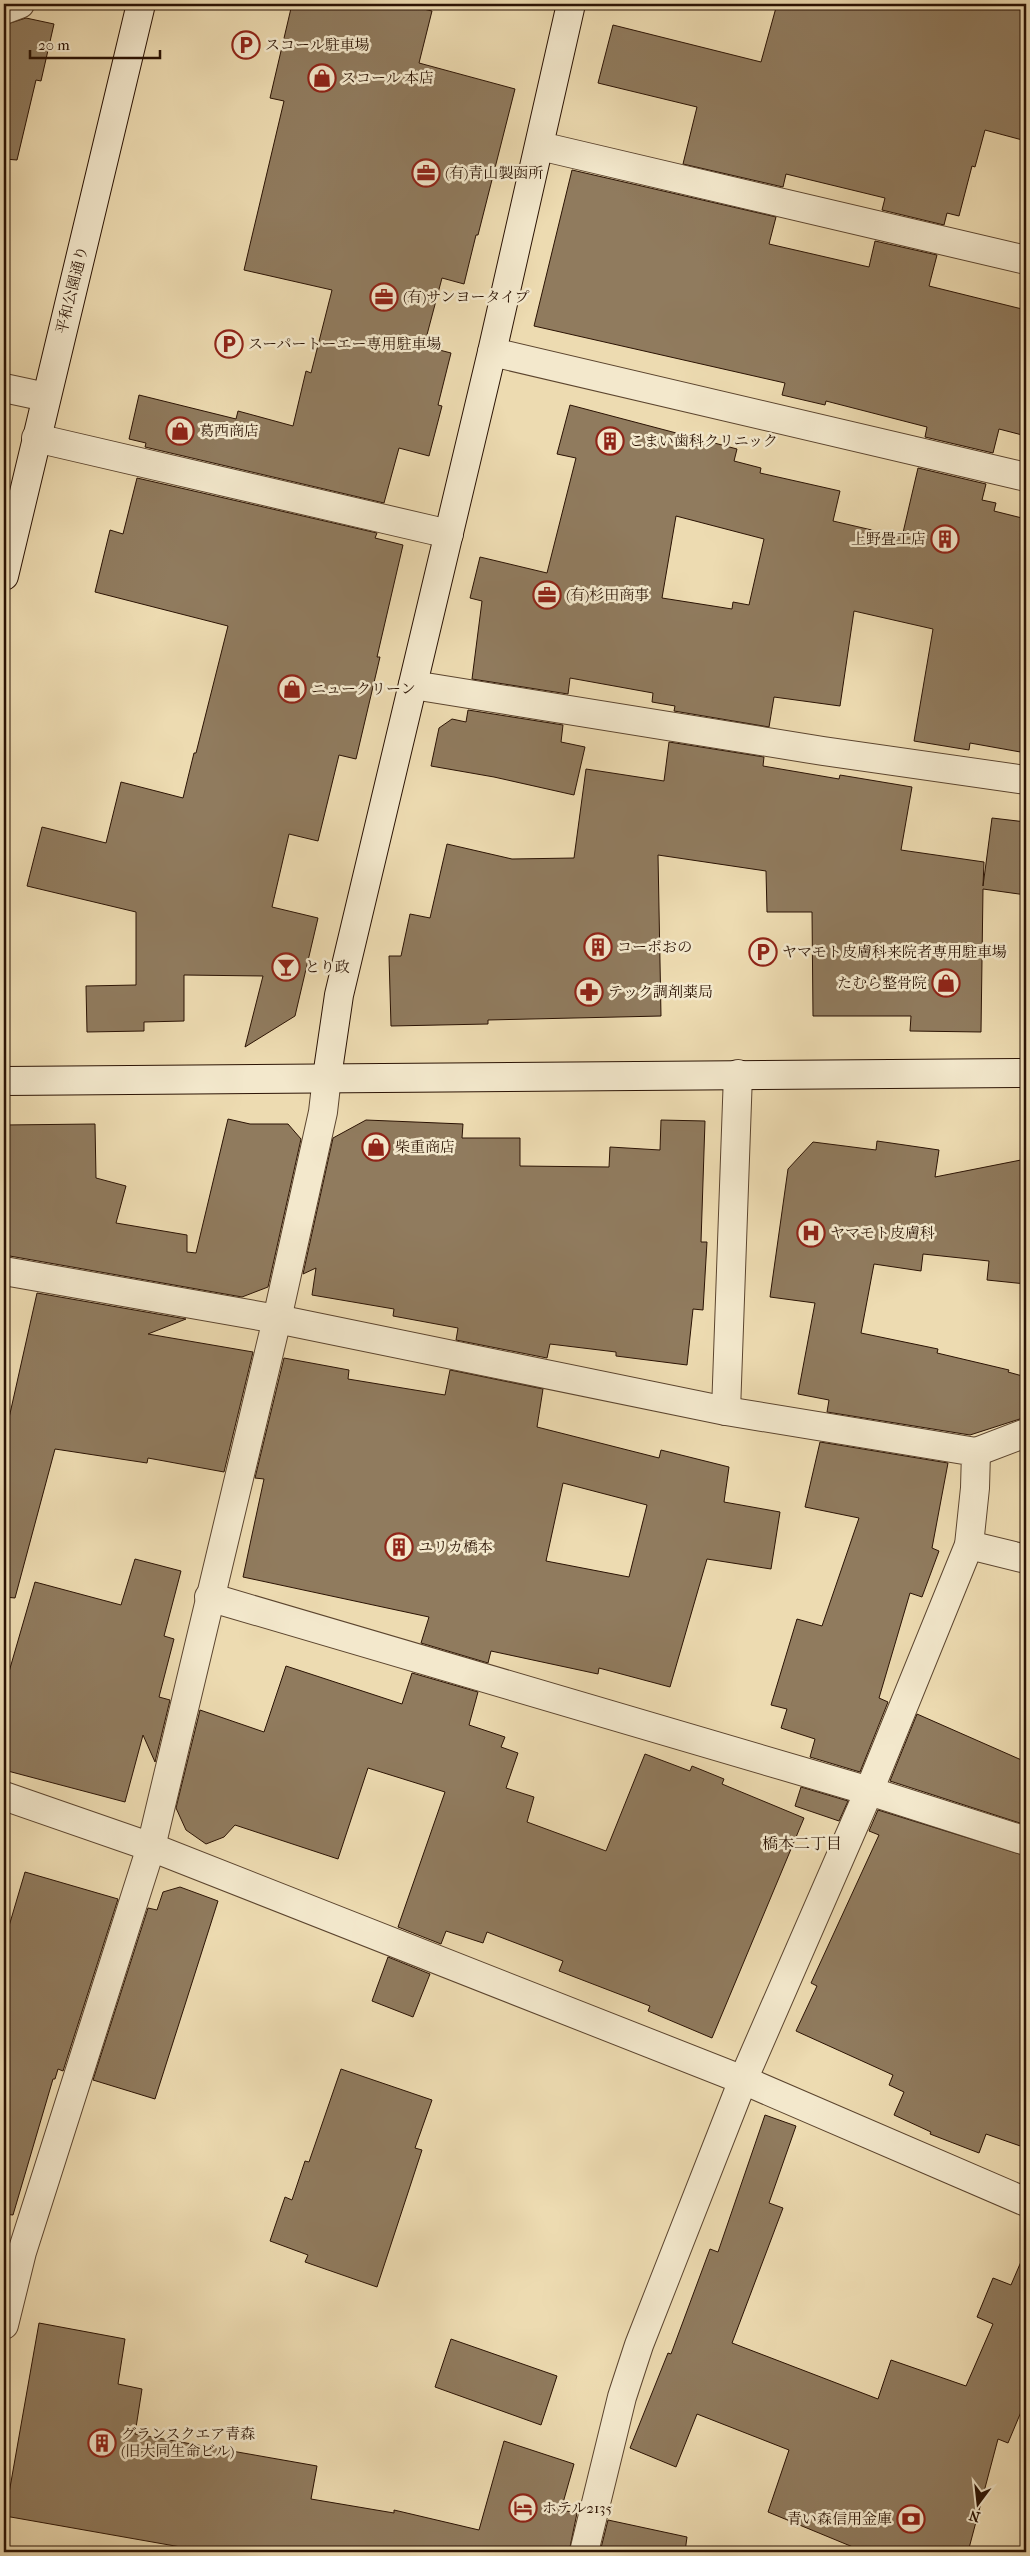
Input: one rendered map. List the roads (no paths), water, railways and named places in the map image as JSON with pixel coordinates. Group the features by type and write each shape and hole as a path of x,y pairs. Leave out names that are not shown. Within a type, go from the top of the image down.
{"street":[{"path":"4,10 20,4"},
{"name":"平和公園通り","path":"4,576 141,4"},
{"path":"4,2325 22,2252 151,1847 209,1597 277,1319 323,1112 339,996 492,352 571,4"},
{"path":"540,146 1026,260"},
{"path":"492,352 1026,477"},
{"path":"4,388 46,397"},
{"path":"36,438 449,534"},
{"path":"413,686 823,751 1026,780"},
{"path":"4,1081 1026,1073"},
{"path":"726,1411 738,1074"},
{"path":"4,1271 277,1319 726,1411 976,1452 1026,1432"},
{"path":"584,2552 622,2397 639,2345 743,2080 869,1791 969,1545 975,1488 976,1452"},
{"path":"969,1545 1026,1559"},
{"path":"209,1597 869,1791 1026,1841"},
{"path":"4,1796 151,1847 743,2080 1026,2202"}],"place":[{"name":"スコール駐車場","path":"246,45"},
{"name":"スコール 本店","path":"322,78"},
{"name":"(有)青山製函所","path":"426,173"},
{"name":"(有)サンヨータイプ","path":"384,297"},
{"name":"スーパートーエー専用駐車場","path":"229,344"},
{"name":"葛西商店","path":"180,431"},
{"name":"こまい歯科クリニック","path":"610,441"},
{"name":"上野畳工店","path":"945,539"},
{"name":"(有)杉田商事","path":"547,595"},
{"name":"ニュークリーン","path":"292,689"},
{"name":"コーポおの","path":"598,947"},
{"name":"ヤマモト皮膚科来院者専用駐車場","path":"763,952"},
{"name":"とり政","path":"286,967"},
{"name":"たむら整骨院","path":"946,983"},
{"name":"テック調剤薬局","path":"589,992"},
{"name":"柴重商店","path":"376,1147"},
{"name":"ヤマモト皮膚科","path":"811,1233"},
{"name":"ユリカ橋本","path":"399,1547"},
{"name":"グランスクエア青森 (旧大同生命ビル)","path":"102,2443"},
{"name":"ホテル2135","path":"523,2508"},
{"name":"青い森信用金庫","path":"911,2519"}],"district":[{"name":"橋本二丁目","path":"802,1843"}]}
